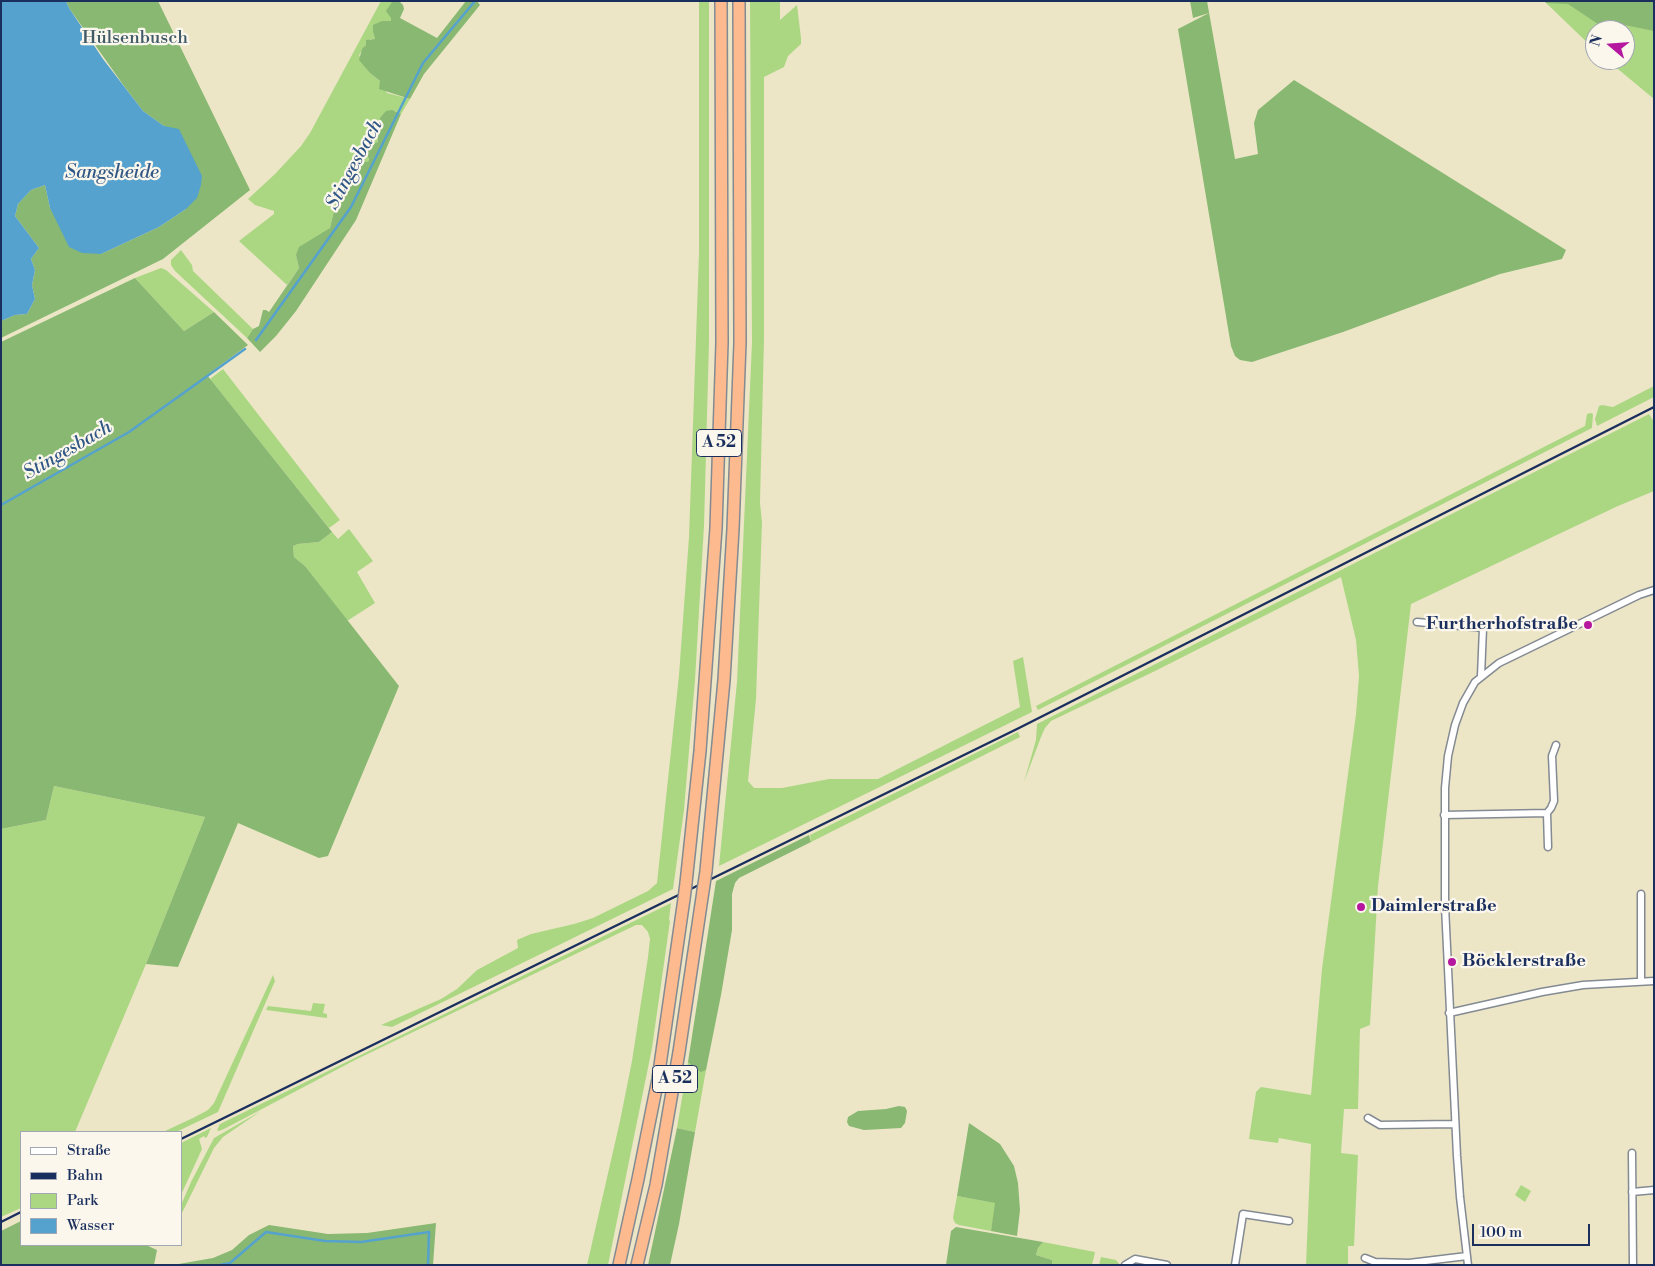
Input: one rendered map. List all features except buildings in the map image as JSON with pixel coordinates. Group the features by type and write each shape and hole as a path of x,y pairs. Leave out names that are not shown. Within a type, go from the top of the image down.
{"highway":[{"name":"A 52","path":"618,1265 638,1179 658,1078 684,900 700,751 716,528 722,343 722,1"},
{"name":"A 52","path":"637,1265 656,1185 678,1061 706,871 724,671 733,529 740,343 739,1"}],"street":[{"path":"1468,1265 1460,1197 1455,1124 1445,913 1444,815 1446,767 1453,733 1465,699 1475,682 1499,663 1639,595 1654,590"},
{"path":"1417,622 1483,628 1481,676"},
{"path":"1548,847 1547,813 1553,805 1552,756 1556,745"},
{"path":"1444,815 1547,813"},
{"path":"1641,894 1641,981"},
{"path":"1449,1012 1583,985 1654,981"},
{"path":"1368,1118 1380,1125 1455,1124"},
{"path":"1632,1153 1633,1265"},
{"path":"1632,1192 1654,1190"},
{"path":"1235,1265 1243,1214 1289,1221"},
{"path":"1364,1258 1375,1262 1409,1263 1467,1256"},
{"path":"1125,1265 1135,1259 1167,1265"}],"green space":[{"name":"Hülsenbusch","path":"66,1 158,1 250,190 163,259 1,338 1,321 15,315 27,314 35,299 32,285 35,270 31,259 39,248 15,216 18,204 31,190 45,185 50,208 101,254 159,227 186,209 164,126 143,111 69,8"},
{"path":"381,1 395,2 392,2 391,21 382,21 373,32 375,39 370,39 359,55 370,73 380,81 387,93 410,99 401,114 395,111 377,132 378,143 366,147 365,152 369,159 368,162 341,181 330,228 296,255 299,268 287,285 239,241 274,214 274,211 255,205 248,199 275,174 301,146 310,133"},
{"path":"399,1 404,9 400,18 437,38 466,1 477,1 480,5 424,74 410,99 379,89 380,81 359,60 362,49 366,45 366,40 375,39 373,25 382,21 391,21 386,11 392,2"},
{"path":"699,1 709,1 709,342 704,526 695,680 684,810 673,889 392,1027 381,1025 441,999 457,989 477,970 518,948 517,940 531,934 593,918 648,891 657,883 679,675 689,537 699,253"},
{"path":"750,1 780,1 780,20 797,5 801,44 788,56 784,67 764,77 764,339 760,503 762,522 756,699 748,781 754,788 782,788 829,779 878,779 1020,707 1013,661 1023,657 1032,712 719,866 737,682 752,342"},
{"path":"1190,1 1207,1 1235,159 1258,154 1254,123 1258,110 1294,80 1566,250 1562,259 1500,274 1343,332 1252,362 1240,360 1235,356 1231,346 1178,29 1209,13 1193,18"},
{"path":"1544,1 1654,1 1654,99 1619,70 1635,70 1635,20 1585,20 1585,40"},
{"path":"1544,1 1654,1 1654,31 1635,27 1635,20 1592,20 1568,4 1546,3"},
{"path":"392,110 401,114 356,220 296,311 260,352 247,338 253,329 259,326 263,310 269,312 299,268 296,255 299,247 330,228 341,181 352,165 360,161 368,162 369,159 365,152 366,147 378,142 377,132 380,118 386,111"},
{"path":"181,250 192,265 193,271 253,329 247,338 175,271 171,265 171,260"},
{"path":"161,268 166,270 214,312 184,331 135,278"},
{"path":"135,278 184,331 214,312 248,345 207,375 332,532 319,542 293,546 294,557 305,566 399,686 328,856 319,858 238,823 178,967 146,964 205,817 54,786 46,820 1,829 1,342"},
{"path":"223,369 340,520 329,528 210,379"},
{"path":"1654,386 1654,397 1597,426 1595,419 1599,406 1613,407"},
{"path":"1587,414 1593,414 1592,428 1038,710 1036,706 1585,426"},
{"path":"1649,414 1654,422 1654,491 1618,506 1411,604 1378,886 1370,1025 1360,1029 1358,1109 1344,1109 1341,1153 1358,1155 1354,1246 1348,1246 1348,1265 1306,1265 1311,1144 1279,1138 1278,1143 1249,1139 1256,1092 1261,1087 1311,1095 1322,969 1356,714 1359,676 1356,640 1341,577 1051,721 1041,737 1024,782 1036,740 1037,724"},
{"path":"349,529 373,561 357,572 375,603 347,621 305,566 294,557 293,546 319,542 332,532 338,539"},
{"path":"1018,732 1020,737 811,842 810,835"},
{"path":"54,786 205,817 146,964 75,1131 20,1131 20,1208 1,1217 1,829 46,820"},
{"path":"809,835 811,842 739,878 735,883 732,894 732,930 721,995 706,1070 701,1072 688,1062 716,881"},
{"path":"671,903 652,1048 608,1265 587,1265 632,1061 650,939 648,932 642,925 636,925 355,1060 224,1129 217,1130 220,1124"},
{"path":"273,975 275,981 218,1112 178,1131 165,1131 208,1110 214,1103"},
{"path":"313,1003 325,1004 323,1013 327,1014 327,1018 266,1010 268,1006 311,1011"},
{"path":"688,1062 694,1068 701,1071 706,1070 695,1132 677,1128"},
{"path":"899,1106 905,1107 907,1111 905,1123 901,1128 864,1130 849,1126 847,1122 848,1117 858,1111"},
{"path":"261,1111 223,1137 214,1148 182,1213 182,1203 214,1138"},
{"path":"969,1123 1000,1144 1014,1166 1018,1183 1020,1210 1017,1236 991,1231 995,1203 957,1196"},
{"path":"211,1128 207,1137 205,1138 204,1136 199,1139 202,1149 182,1193 182,1142"},
{"path":"677,1128 695,1132 679,1224 670,1265 648,1265"},
{"path":"1521,1185 1531,1191 1525,1202 1515,1195"},
{"path":"957,1196 996,1203 991,1231 955,1223 953,1218"},
{"path":"20,1222 20,1246 148,1246 157,1250 154,1265 1,1265 1,1231"},
{"path":"436,1223 433,1265 173,1265 213,1258 232,1250 249,1235 269,1225 328,1234 367,1233"},
{"path":"956,1227 1043,1242 1038,1248 1036,1255 1052,1260 1052,1265 946,1265 951,1231"},
{"path":"1043,1242 1095,1252 1092,1265 1052,1265 1052,1260 1036,1255 1038,1248"},
{"path":"1101,1257 1116,1260 1120,1265 1099,1265"}],"water":[{"name":"Sangsheide","path":"1,1 66,1 103,59 143,111 164,126 179,129 202,176 197,198 186,209 159,227 101,254 82,253 69,247 50,208 45,185 31,190 18,204 15,216 39,248 31,259 35,270 32,285 35,299 27,314 15,315 1,321"}],"waterway":[{"name":"Stingesbach","path":"256,340 351,207 423,63 475,1"},
{"name":"Stingesbach","path":"1,505 129,432 245,349"},
{"path":"220,1265 230,1263 266,1232 325,1241 361,1242 429,1232 428,1265"}],"railway":[{"path":"182,1139 1019,728 1654,407"},
{"path":"1,1222 20,1212"}],"place":[{"name":"Furtherhofstraße","path":"1588,625"},
{"name":"Daimlerstraße","path":"1361,907"},
{"name":"Böcklerstraße","path":"1452,962"}]}
